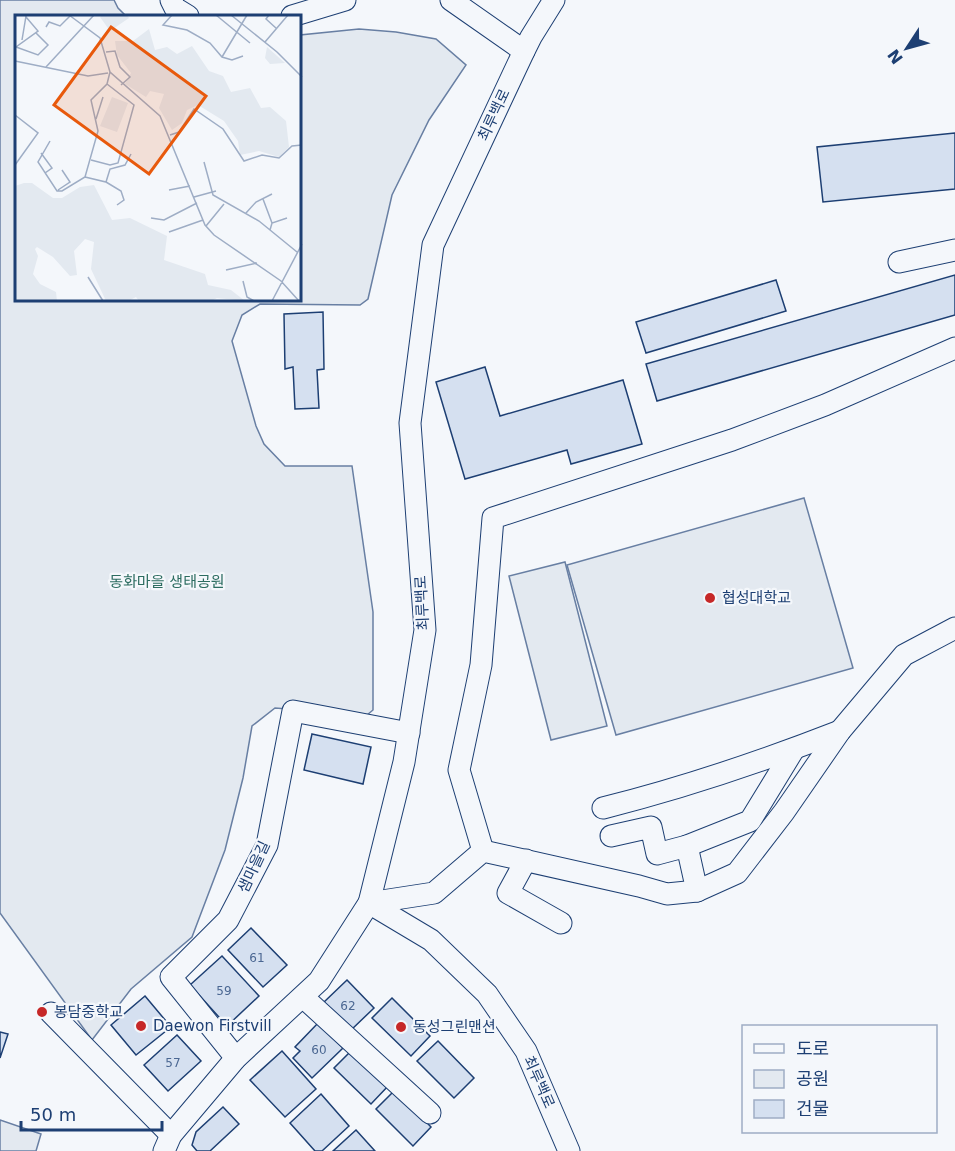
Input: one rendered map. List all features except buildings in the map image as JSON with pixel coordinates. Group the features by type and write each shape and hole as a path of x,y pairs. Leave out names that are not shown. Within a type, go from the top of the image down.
{"street":[{"path":"171,0 175,8 186,15"},
{"path":"295,15 345,0"},
{"path":"451,0 524,51"},
{"name":"최루백로","path":"554,0 524,51 433,245 410,423 425,630 404,762 369,903 431,940 487,994 526,1051 569,1151"},
{"path":"899,261 955,250"},
{"path":"483,851 459,770 481,664 493,518 732,440 825,405 955,348"},
{"path":"483,851 667,894 697,891 737,873 784,812 840,731 904,656 955,628"},
{"name":"샘마을길","path":"236,1058 171,977 228,920 267,845 293,711 409,733"},
{"path":"603,808 644,798 794,749 840,731"},
{"path":"644,798 657,854 687,846 750,820 794,749"},
{"path":"611,836 651,827"},
{"path":"687,846 697,891"},
{"path":"51,1013 168,1143 236,1058 319,981 369,903 434,893 483,851"},
{"path":"526,860 508,893 561,923"},
{"path":"303,997 430,1113"}],"green space":[{"name":"동화마을 생태공원","path":"0,0 114,0 125,15 15,15 15,302 302,302 302,35 359,29 436,39 466,65 429,120 392,195 368,299 360,305 260,304 242,315 232,341 256,426 264,444 285,466 352,466 373,612 373,710 367,715 275,708 252,726 243,778 225,850 192,937 131,989 92,1040 0,913"},
{"path":"804,498 853,668 616,735 567,565"},
{"path":"565,562 607,726 551,740 509,576"},
{"path":"0,1120 41,1134 36,1151 0,1151"}],"place":[{"name":"협성대학교","path":"710,598"},
{"name":"봉담중학교","path":"42,1012"},
{"name":"Daewon Firstvill","path":"141,1026"},
{"name":"동성그린맨션","path":"401,1027"}]}
